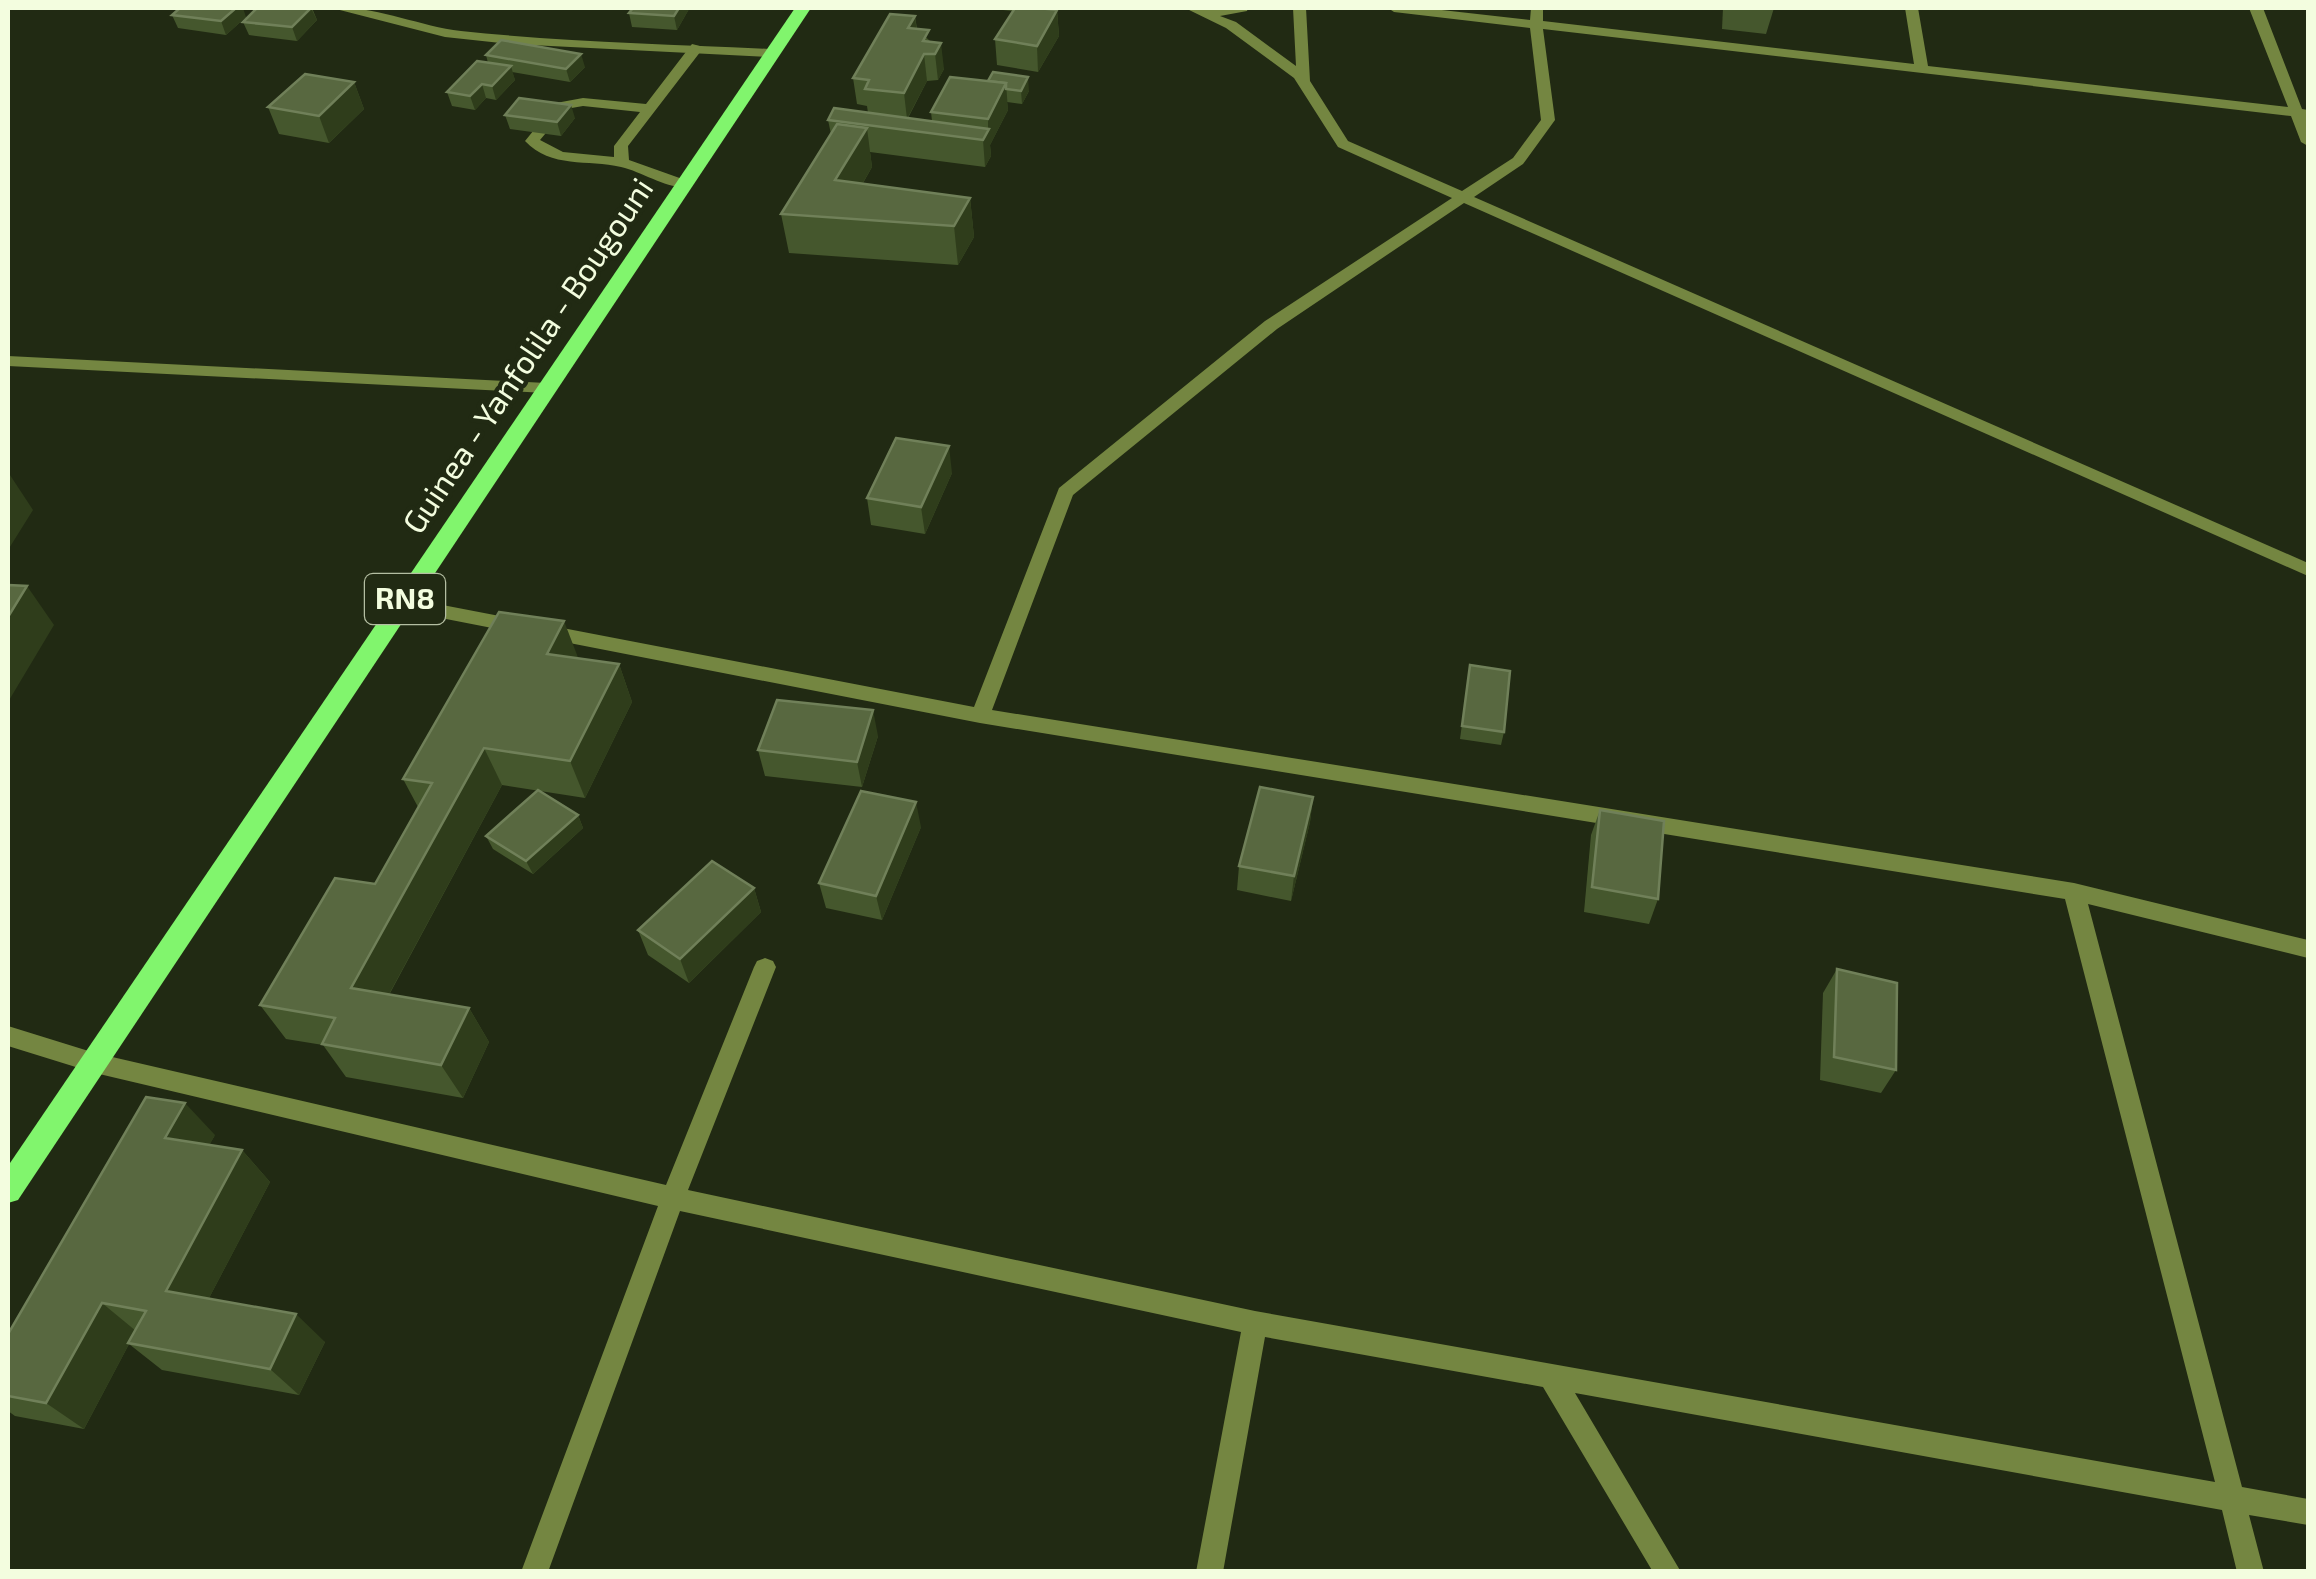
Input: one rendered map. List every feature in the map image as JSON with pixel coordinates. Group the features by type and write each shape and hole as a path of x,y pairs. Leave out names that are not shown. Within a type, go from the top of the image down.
{"main road":[{"name":"Guinea - Yanfolila - Bougouni","path":"8,1190 803,8"}],"street":[{"path":"338,8 445,33 511,40 770,53"},
{"path":"1199,11 1242,8"},
{"path":"1300,8 1303,82"},
{"path":"1394,8 2303,114"},
{"path":"980,716 1064,492 1271,325 1518,161 1548,120 1537,8"},
{"path":"1912,8 1922,69"},
{"path":"2256,8 2303,114 2308,142"},
{"path":"1199,11 1230,25 1303,82 1343,144 2308,570"},
{"path":"622,162 621,146 697,47"},
{"path":"649,110 583,102 561,106 532,141 540,150 622,162 683,184"},
{"path":"8,361 546,388"},
{"path":"401,604 980,716 2074,892 2308,949"},
{"path":"2074,892 2251,1572"},
{"path":"534,1572 673,1198 765,967"},
{"path":"8,1036 95,1062 673,1198 1256,1323 2308,1512"},
{"path":"1209,1572 1256,1323"},
{"path":"1551,1376 1668,1572"}],"building":[{"path":"180,8 236,8 221,21 172,15"},
{"path":"257,8 311,8 292,27 243,22"},
{"path":"633,8 679,8 674,16 629,13"},
{"path":"1015,8 1057,10 1037,46 995,39"},
{"path":"890,14 915,16 908,28 929,30 923,41 941,43 935,54 924,54 904,93 865,89 869,80 853,78"},
{"path":"501,40 581,54 566,69 486,55"},
{"path":"477,61 511,66 492,86 482,84 470,96 447,92"},
{"path":"993,72 1028,77 1021,91 1006,89 1006,83 988,81"},
{"path":"305,74 354,82 319,116 268,107"},
{"path":"950,77 1006,83 988,119 931,112"},
{"path":"519,98 571,105 557,122 505,115"},
{"path":"834,108 989,129 983,140 828,120"},
{"path":"837,124 867,128 835,180 970,198 954,226 781,214"},
{"path":"896,438 949,446 921,507 867,498"},
{"path":"8,585 27,586 8,617"},
{"path":"499,612 564,621 547,654 619,664 570,761 484,748 351,988 469,1008 441,1065 322,1044 335,1018 260,1005 335,878 375,884 432,783 403,779"},
{"path":"1470,665 1510,671 1504,732 1462,726"},
{"path":"777,700 873,710 857,762 758,750"},
{"path":"1260,787 1313,797 1294,876 1239,866"},
{"path":"538,790 578,815 526,861 486,836"},
{"path":"861,791 916,802 876,896 819,883"},
{"path":"1600,810 1664,821 1658,899 1592,887"},
{"path":"712,861 754,888 680,959 638,930"},
{"path":"1837,969 1897,983 1896,1070 1834,1057"},
{"path":"146,1097 185,1103 165,1138 242,1150 166,1291 296,1314 270,1369 128,1343 146,1311 102,1303 46,1403 8,1396 8,1334"}]}
